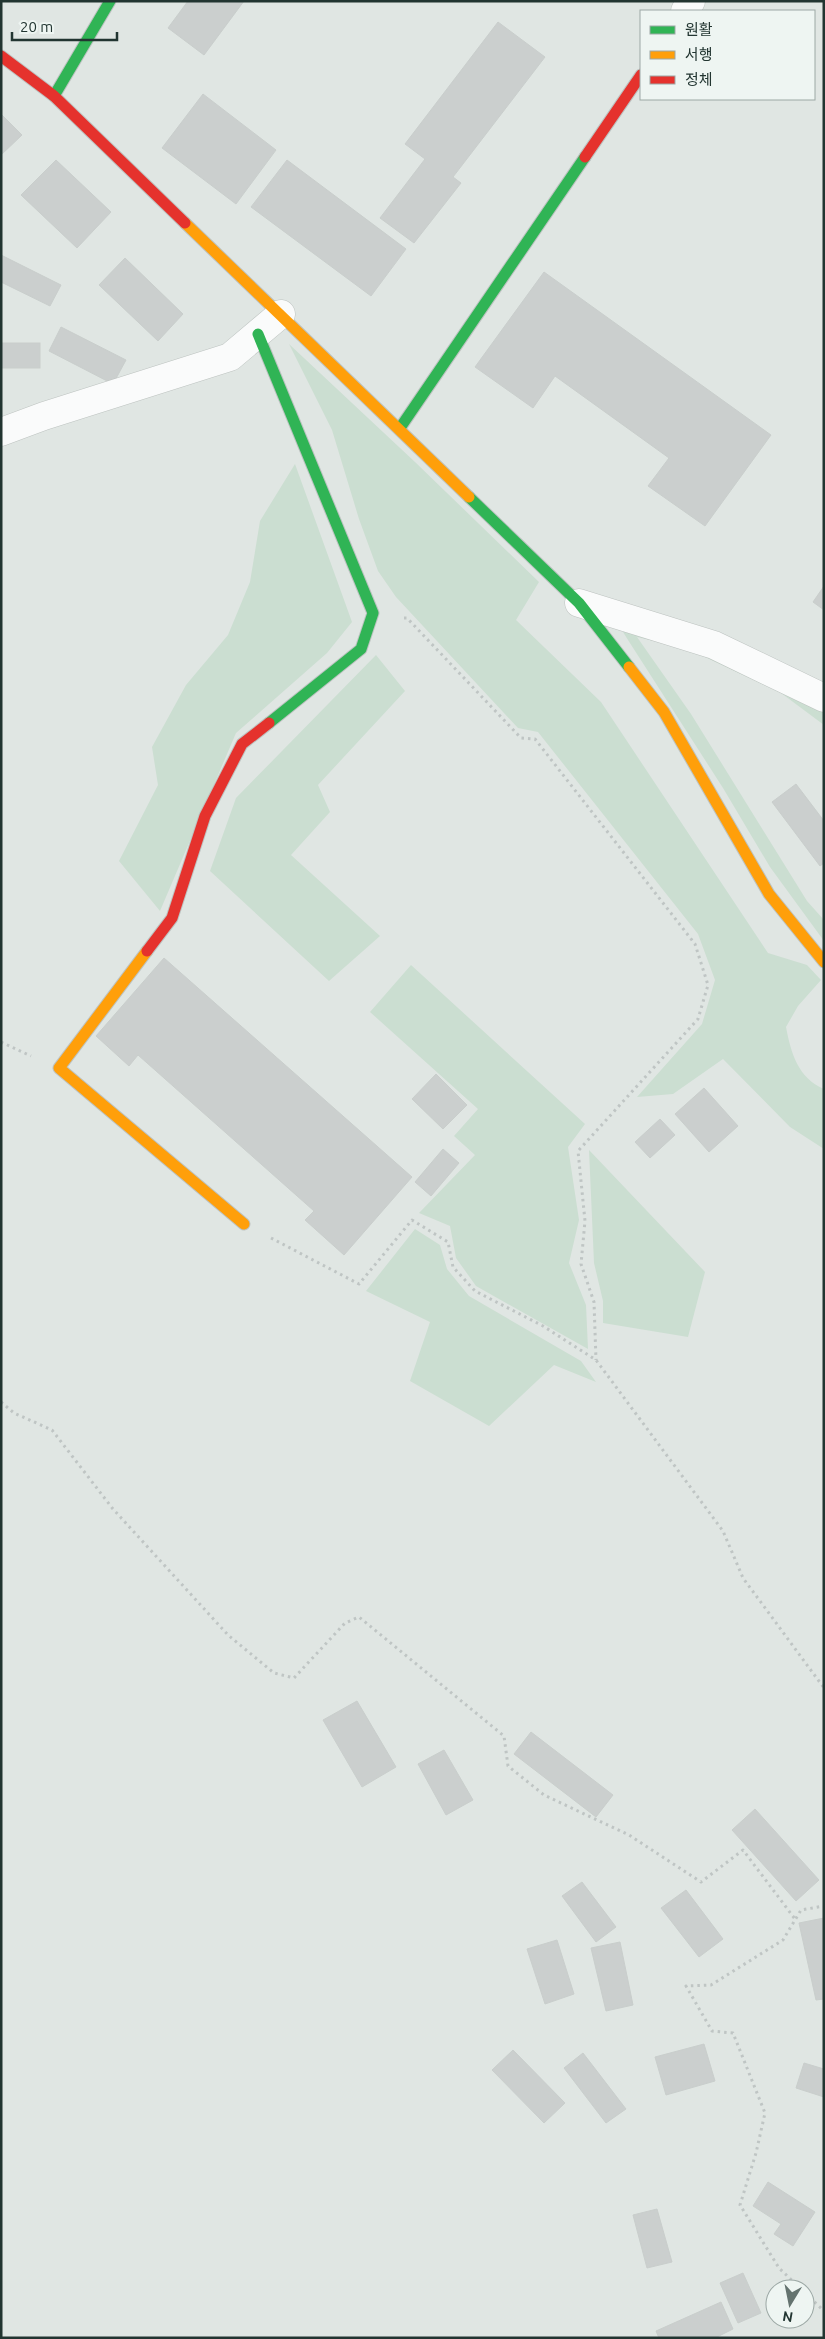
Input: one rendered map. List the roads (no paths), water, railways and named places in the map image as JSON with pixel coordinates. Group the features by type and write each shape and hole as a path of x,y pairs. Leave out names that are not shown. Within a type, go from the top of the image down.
{"street":[{"path":"54,96 110,1"},
{"path":"1,56 54,96 579,602 664,712 769,894 824,962"},
{"path":"400,428 640,76"},
{"path":"1,432 44,416 230,357 282,314"},
{"path":"244,1224 59,1068 172,918 205,816 242,744 361,649 373,613 258,334"},
{"path":"579,602 714,645 824,698"}]}
